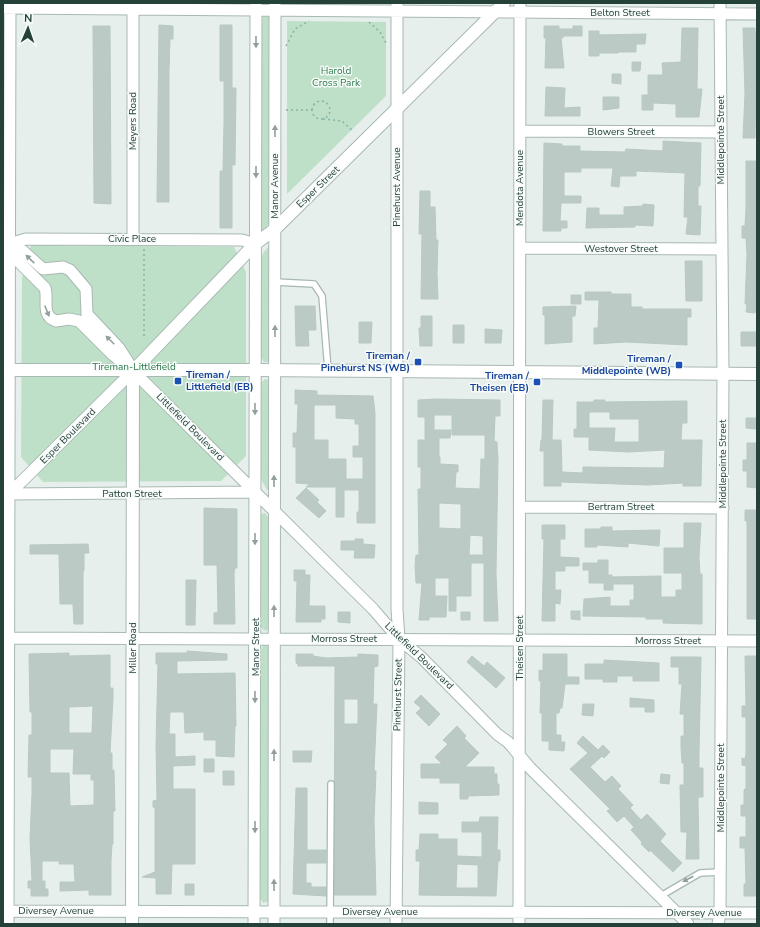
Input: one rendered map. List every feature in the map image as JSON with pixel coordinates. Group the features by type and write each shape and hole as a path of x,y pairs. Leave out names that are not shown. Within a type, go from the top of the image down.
{"street":[{"name":"Esper Street","path":"133,371 255,244 275,229 504,3"},
{"name":"Belton Street","path":"8,6 397,7 496,12 520,8 720,8 757,14"},
{"path":"8,6 6,241 6,911 8,924"},
{"name":"Meyers Road","path":"133,6 133,239"},
{"name":"Manor Avenue","path":"255,370 256,7"},
{"name":"Manor Avenue","path":"275,7 275,370"},
{"name":"Pinehurst Avenue","path":"397,7 398,371"},
{"name":"Mendota Avenue","path":"520,8 520,373"},
{"name":"Middlepointe Street","path":"719,919 723,508 720,8"},
{"name":"Blowers Street","path":"520,131 721,132"},
{"name":"Civic Place","path":"6,241 26,238 242,240 255,244"},
{"path":"6,241 17,260 45,288 45,308 49,317 56,321 69,318 79,321 113,355 133,371"},
{"path":"6,241 23,251 43,269 63,267 70,270 86,289 86,314 119,348 133,371"},
{"name":"Westover Street","path":"520,248 721,249"},
{"path":"6,370 328,370 520,373 757,374"},
{"name":"Manor Street","path":"254,924 256,639 255,370"},
{"name":"Manor Street","path":"274,924 275,370"},
{"name":"Littlefield Boulevard","path":"133,371 374,610 398,639 421,658 497,734 508,742 519,756 659,897 688,924"},
{"name":"Miller Road","path":"132,924 133,371"},
{"name":"Esper Boulevard","path":"6,497 133,371"},
{"name":"Pinehurst Street","path":"396,924 398,371"},
{"name":"Theisen Street","path":"519,924 520,373"},
{"name":"Patton Street","path":"6,497 255,492"},
{"name":"Bertram Street","path":"520,507 723,508"},
{"name":"Morross Street","path":"6,638 757,641"},
{"name":"Diversey Avenue","path":"6,911 643,912 677,913 719,919 757,913"},
{"path":"643,912 643,924"}],"lane":[{"path":"275,282 314,284 322,296 325,316 328,370"},
{"path":"330,924 331,784"},
{"path":"659,897 700,872 720,872"}],"path":[{"path":"285,48 288,39 295,29 313,19"},
{"path":"366,20 375,25 388,46"},
{"path":"323,119 329,113 329,107 326,103 317,102 313,106 312,110 315,117 323,119 342,120 353,131"},
{"path":"275,110 312,110"},
{"path":"144,246 144,337"}],"green space":[{"path":"268,16 271,18 271,221 262,232 261,35 263,17"},
{"name":"Harold Cross Park","path":"287,21 386,22 386,96 287,194"},
{"name":"Tireman-Littlefield","path":"31,245 234,247 246,272 246,456 221,481 43,482 21,457 22,278"},
{"path":"270,245 271,359 268,362 264,362 261,357 261,260 263,253"},
{"path":"265,379 270,380 270,489 267,490 261,479 261,383"},
{"path":"265,513 270,520 271,626 266,631 261,628 260,623 260,522 261,514"},
{"path":"263,646 269,646 271,652 269,901 263,903 259,896 260,652"}],"building":[{"path":"159,25 173,26 173,39 170,39 169,71 169,202 157,202"},
{"path":"220,25 232,25 232,88 236,88 235,165 232,165 232,228 220,228 220,171 223,171 224,81 220,81"},
{"path":"93,26 110,26 111,204 94,203"},
{"path":"544,26 559,26 559,29 573,29 573,26 582,26 582,36 563,36 563,38 561,38 564,68 545,68 546,38 544,38"},
{"path":"682,28 698,28 697,89 702,89 699,117 676,117 676,104 653,103 653,110 642,110 642,95 648,95 648,75 663,75 662,63 681,62"},
{"path":"743,28 755,28 755,33 757,33 755,138 743,138 745,94"},
{"path":"589,31 599,31 599,35 646,34 645,44 636,44 636,52 599,53 599,56 589,56"},
{"path":"632,62 641,62 640,71 632,71"},
{"path":"612,74 621,74 621,84 612,83"},
{"path":"546,87 565,88 564,108 580,107 580,116 545,116"},
{"path":"603,97 619,97 619,108 603,110"},
{"path":"663,141 701,143 700,186 698,186 698,206 701,206 700,235 686,234 688,217 684,217 685,173 636,171 636,176 620,176 619,187 611,186 613,168 581,168 581,172 564,172 564,196 581,196 581,203 561,203 560,221 567,221 567,228 561,228 561,231 543,231 544,143 562,144 562,146 580,146 580,151 625,152 626,149 663,151"},
{"path":"746,161 757,161 757,304 755,313 746,312 747,304 745,304 747,254 746,238 742,238 742,226 745,226"},
{"path":"420,191 430,191 430,207 435,207 436,240 438,240 438,299 421,299 422,234 419,234"},
{"path":"643,204 654,205 653,226 635,225 635,227 586,228 587,208 599,208 599,215 624,215 624,207 643,206"},
{"path":"685,261 702,261 702,301 686,301"},
{"path":"585,292 631,294 631,307 642,307 642,309 691,309 691,317 687,317 687,345 626,342 594,344 594,328 598,328 599,300 585,300"},
{"path":"571,295 581,295 581,304 571,304"},
{"path":"295,306 315,306 316,330 308,330 309,346 296,346"},
{"path":"576,306 575,316 572,316 572,342 545,344 545,315 543,315 543,307"},
{"path":"421,316 432,316 432,346 420,346 419,328 421,328"},
{"path":"359,322 372,322 371,343 359,343"},
{"path":"453,325 464,325 464,343 453,343"},
{"path":"485,329 502,330 501,343 485,343"},
{"path":"741,332 757,332 757,346 741,346"},
{"path":"295,390 317,391 317,395 373,396 375,413 375,523 357,523 357,512 359,512 359,490 344,490 344,517 336,517 336,487 306,487 310,484 296,483 296,447 293,447 293,433 297,433 298,404 295,404","holes":["314,405 336,405 336,418 355,419 355,424 359,424 359,446 353,446 353,457 363,457 363,479 346,479 346,459 328,459 328,440 314,440"]},
{"path":"418,400 500,400 500,416 495,416 494,441 497,442 498,459 496,574 498,621 484,621 484,563 471,563 471,596 456,596 456,611 449,611 449,578 435,578 435,596 447,596 446,617 429,617 429,620 419,620 422,583 416,583 415,566 416,555 419,555 418,489 421,489 421,467 418,467 418,440 425,440 425,417 418,417","holes":["434,415 452,415 452,435 485,435 485,459 481,459 480,489 455,488 458,465 440,464 439,438 450,438 451,430 434,430","439,503 461,504 461,529 439,528","470,535 483,536 483,555 469,555"]},
{"path":"543,400 553,400 552,440 561,440 562,472 583,473 583,467 664,468 665,450 629,452 589,450 589,437 574,437 574,429 577,429 577,402 594,402 594,400 605,400 605,402 687,401 687,423 682,423 681,440 702,440 701,486 683,486 683,483 647,485 561,482 561,486 544,486 544,451 540,451 542,440","holes":["589,412 610,412 610,419 639,419 639,442 614,442 615,428 589,428"]},
{"path":"746,418 757,418 757,429 746,428"},
{"path":"747,443 757,443 757,488 747,487 747,471 743,471 743,460 747,460"},
{"path":"306,488 319,500 317,502 326,511 319,518 296,498"},
{"path":"204,508 237,509 237,568 235,568 234,573 235,624 214,624 214,613 218,612 217,565 204,565"},
{"path":"745,510 757,510 757,619 747,619 747,521 745,521"},
{"path":"684,523 701,523 699,558 700,574 702,574 702,624 663,623 663,619 646,619 646,617 583,616 584,599 610,597 610,606 630,606 630,600 634,600 634,584 613,584 613,590 604,590 604,583 589,583 589,570 583,570 583,563 598,563 598,560 608,560 608,575 612,575 612,577 661,576 661,597 676,597 676,590 682,590 682,573 664,573 664,548 684,548"},
{"path":"542,525 565,525 565,539 560,539 560,557 579,558 579,566 565,566 565,571 555,571 555,590 561,590 560,604 555,603 555,621 542,621 544,539 542,539"},
{"path":"601,527 612,527 612,531 660,530 659,546 628,543 628,547 597,545 597,547 585,547 585,529 601,529"},
{"path":"355,539 363,539 363,544 375,545 374,558 354,558 355,550 341,550 341,541 355,541"},
{"path":"88,544 89,553 84,553 83,624 74,624 73,604 60,604 59,554 30,554 30,545"},
{"path":"294,570 305,570 305,575 310,575 309,606 325,606 325,619 321,619 321,622 296,622 297,581 294,581"},
{"path":"186,580 196,580 195,625 186,625"},
{"path":"571,611 580,611 580,620 571,619"},
{"path":"338,612 350,612 350,623 338,622"},
{"path":"461,612 470,612 470,620 461,620"},
{"path":"187,651 227,654 227,660 177,661 177,674 235,673 236,726 234,757 216,756 216,740 204,740 204,732 185,733 184,712 170,712 169,734 175,734 175,757 195,756 195,765 173,766 173,789 195,789 195,864 172,864 171,894 156,894 156,878 142,877 155,872 155,808 153,807 153,801 157,800 156,745 158,664 156,664 156,653 187,653"},
{"path":"69,653 69,656 110,655 110,688 113,688 113,698 110,753 112,753 112,770 114,770 115,811 113,811 111,895 89,895 89,890 60,891 60,882 75,882 74,864 59,864 59,861 42,861 42,881 45,881 45,889 48,889 48,896 31,896 31,888 28,888 28,881 32,881 30,838 32,777 28,777 29,735 32,735 29,654","holes":["93,706 92,733 69,733 69,707","50,749 74,749 73,774 91,774 91,780 94,780 94,805 70,806 69,773 50,773"]},
{"path":"296,654 313,654 313,656 326,658 358,657 358,654 378,655 378,666 374,667 373,704 377,704 374,771 376,771 374,821 376,895 334,895 335,666 298,666 296,663","holes":["344,699 358,699 358,724 344,724"]},
{"path":"543,654 567,654 567,677 579,677 579,684 565,684 562,708 560,708 559,713 556,713 556,735 561,735 561,742 565,742 564,751 549,750 549,741 542,741 542,713 540,713 541,681 539,681 539,670 543,671"},
{"path":"472,656 484,666 487,662 505,678 496,688 467,662"},
{"path":"745,656 757,656 757,896 744,896 744,884 746,884 745,848 740,848 740,837 746,837 746,816 741,816 741,805 744,805 744,790 746,788 746,766 742,765 742,758 745,759 746,754 746,717 742,717 742,706 746,706"},
{"path":"671,657 701,657 699,768 703,768 703,797 698,797 699,859 686,859 687,832 681,832 680,785 684,785 684,763 682,763 681,736 684,736 684,714 680,714 682,684 679,684 679,667 671,667"},
{"path":"604,660 659,663 659,681 633,681 633,676 617,676 617,682 603,682 603,679 585,679 585,664 604,664"},
{"path":"421,695 440,714 429,726 416,713 421,708 414,702"},
{"path":"630,698 654,700 654,712 645,712 645,707 630,707"},
{"path":"583,704 594,704 593,716 582,715"},
{"path":"457,726 466,736 464,738 479,753 465,767 494,767 494,774 497,774 497,784 499,784 499,795 468,796 468,799 460,799 460,783 440,783 440,778 421,778 421,764 442,764 435,757 448,744 443,740"},
{"path":"583,736 598,750 603,745 610,752 604,758 602,756 590,767 605,782 612,776 621,786 618,789 633,805 630,808 641,820 647,814 666,834 660,841 682,863 673,872 650,850 649,852 641,844 642,842 631,830 634,827 624,816 617,822 607,811 610,809 570,769 588,753 577,743"},
{"path":"293,751 312,751 311,762 293,762"},
{"path":"204,759 214,759 214,772 204,772"},
{"path":"223,771 234,771 234,785 223,785"},
{"path":"661,774 670,775 669,784 660,783"},
{"path":"296,788 307,788 307,850 326,850 326,863 306,863 306,883 311,883 311,887 326,887 326,896 293,894"},
{"path":"419,802 438,803 438,814 419,814"},
{"path":"480,817 498,817 497,850 500,850 500,861 498,861 496,896 419,895 420,861 416,861 416,850 419,850 420,834 438,834 438,839 457,839 457,856 482,857 482,832 462,832 462,822 479,822","holes":["457,864 478,865 478,888 456,888"]},
{"path":"185,884 194,884 194,895 185,895"}],"place":[{"name":"Tireman / Pinehurst NS (WB)","path":"418,362"},
{"name":"Tireman / Middlepointe (WB)","path":"679,365"},
{"name":"Tireman / Littlefield (EB)","path":"178,381"},
{"name":"Tireman / Theisen (EB)","path":"537,382"}]}
